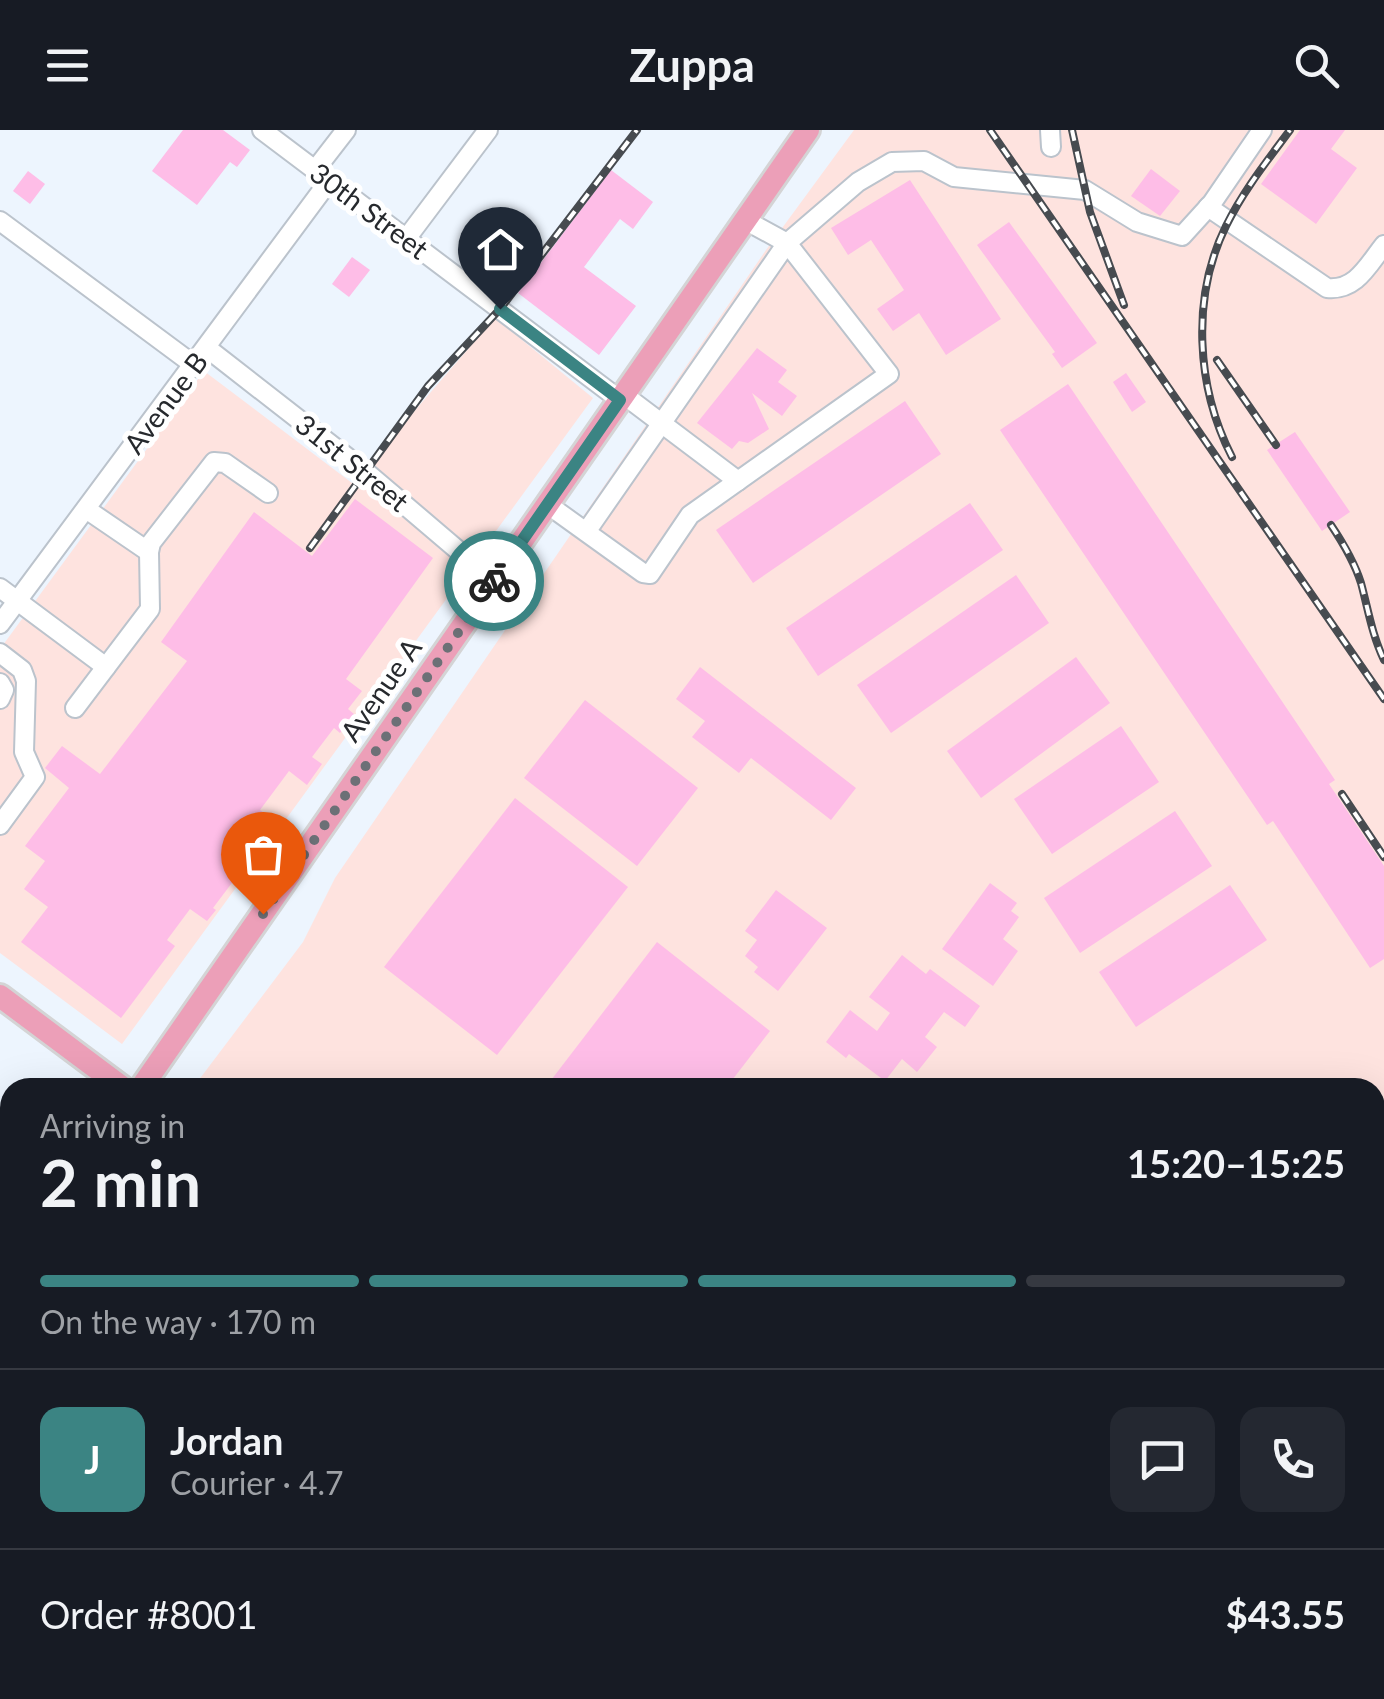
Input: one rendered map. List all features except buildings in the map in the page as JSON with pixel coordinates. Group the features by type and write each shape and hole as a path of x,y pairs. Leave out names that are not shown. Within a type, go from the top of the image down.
{"main road":[{"name":"Avenue A","path":"149,1078 808,130"},
{"path":"0,996 110,1078"}],"street":[{"name":"30th Street","path":"262,130 738,481"},
{"name":"Avenue B","path":"0,624 207,348 322,176 346,130"},
{"path":"406,239 488,130"},
{"path":"586,532 787,244 858,182 892,162 924,162 954,177 1084,190 1137,222 1182,236 1208,207 1262,130"},
{"path":"1208,207 1328,288 1341,289 1351,284 1384,245"},
{"path":"548,504 643,573 650,574 690,516 889,374 787,244 745,220"},
{"path":"0,221 194,364"},
{"name":"31st Street","path":"207,348 366,472 494,581"},
{"path":"75,708 150,610 148,552 214,462 226,463 268,493"},
{"path":"86,508 148,552"},
{"path":"0,588 106,666"},
{"path":"0,653 22,670 26,688 24,752 34,777 0,825"},
{"path":"0,668 26,688"},
{"path":"0,683 4,690 1,698"}],"shaded area":[{"path":"854,130 1384,130 1384,1078 200,1078 303,942 335,878 766,250"},
{"path":"495,318 593,398 122,1044 0,953 0,649 204,371 352,483"}],"railway":[{"path":"310,548 428,386 500,309 637,130"},
{"path":"990,130 1384,699"},
{"path":"1072,130 1090,212 1124,305"},
{"path":"1232,457 1220,430 1205,372 1202,342 1207,282 1233,213 1290,130"},
{"path":"1217,360 1276,445"},
{"path":"1331,525 1358,575 1384,660"},
{"path":"1342,794 1384,857"}],"way so far":[{"path":"263,914 494,581"}],"route":[{"path":"494,581 620,400 500,309"}]}
